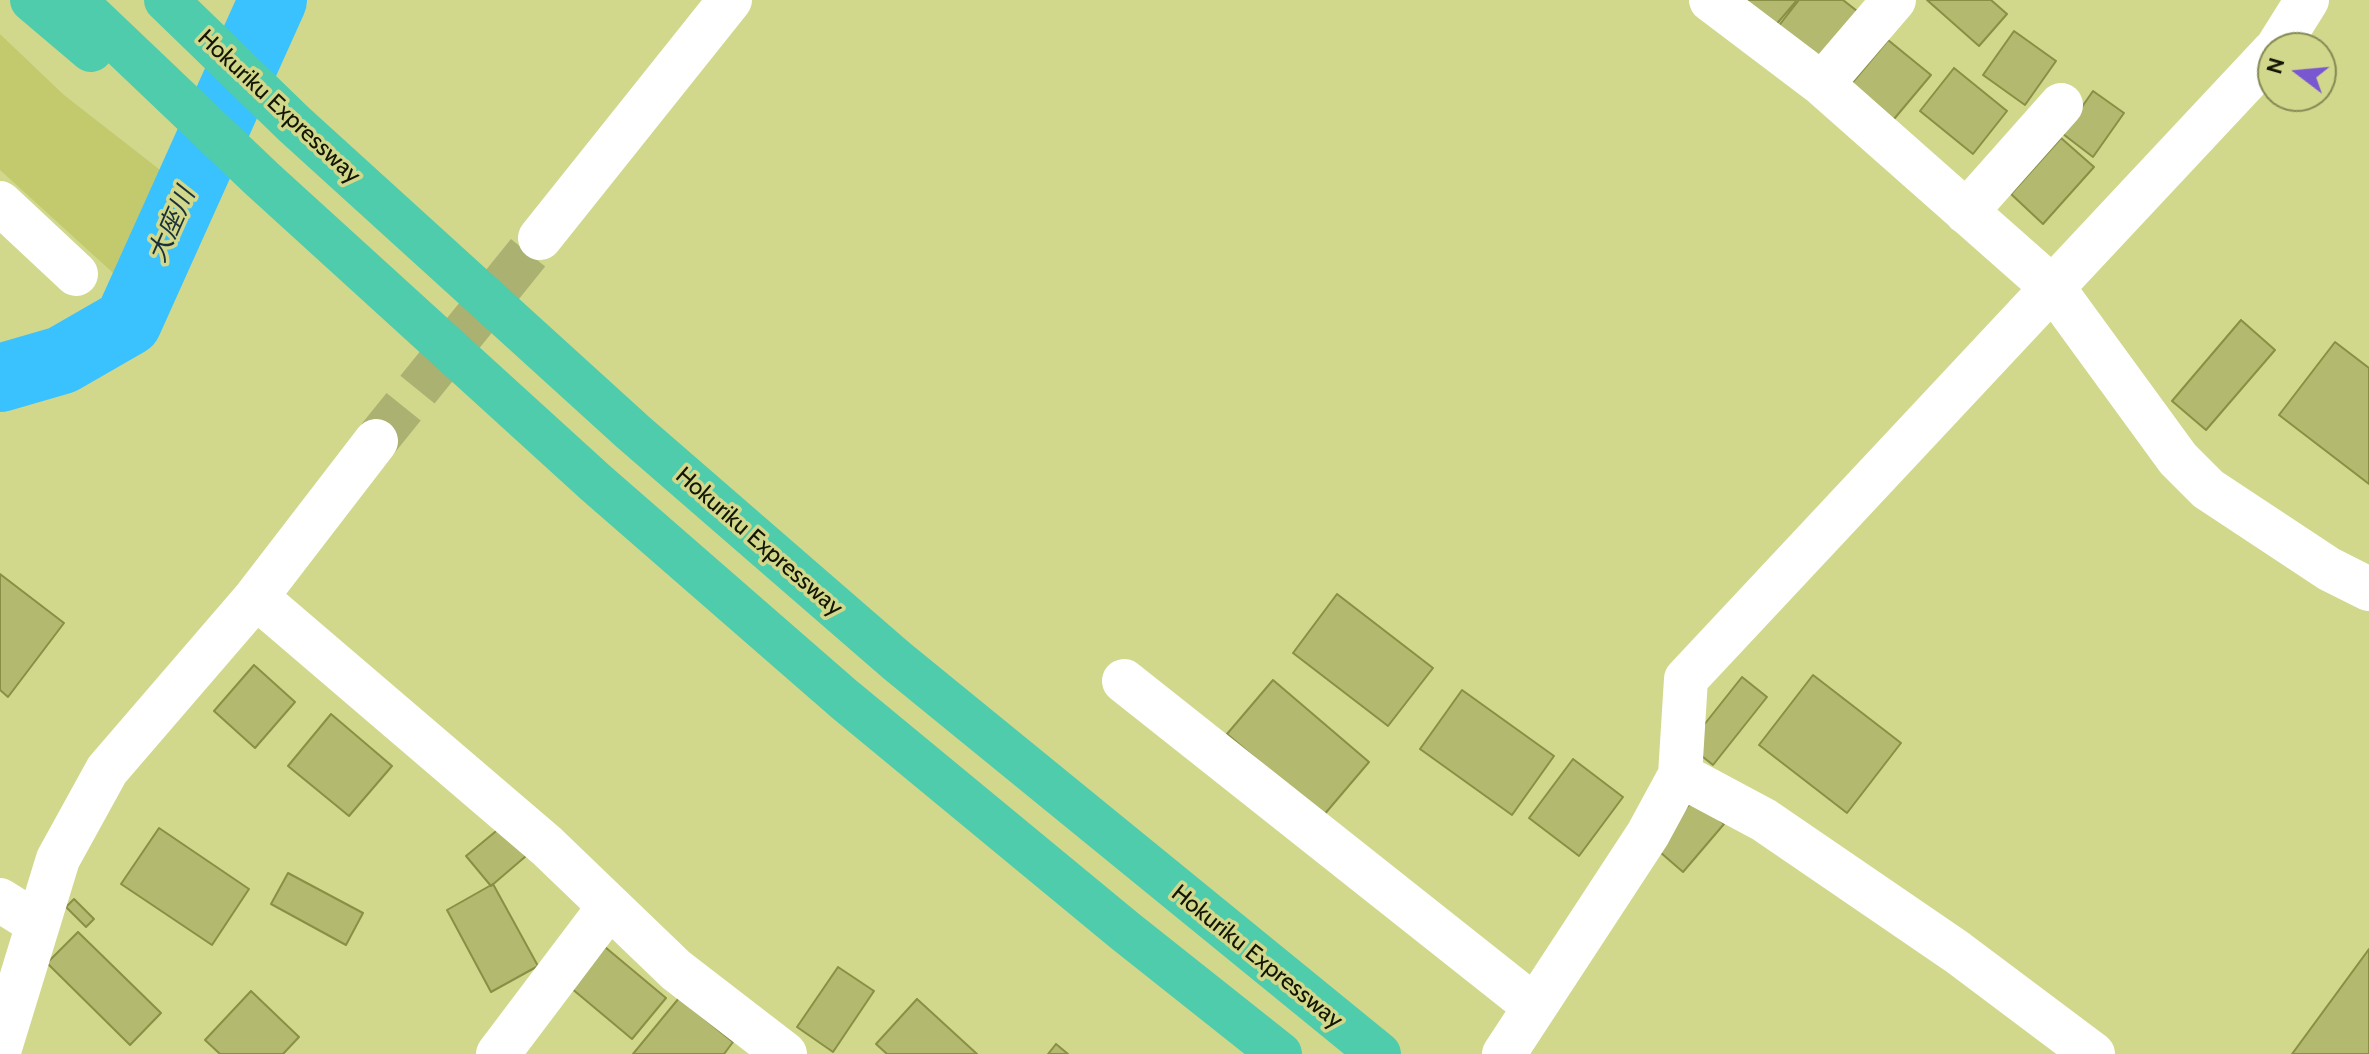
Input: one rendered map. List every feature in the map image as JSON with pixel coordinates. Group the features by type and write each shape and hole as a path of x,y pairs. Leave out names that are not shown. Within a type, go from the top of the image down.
{"highway":[{"path":"32,0 140,79 844,699 1125,931 1280,1054"},
{"path":"74,0 140,79"},
{"name":"Hokuriku Expressway","path":"173,7 294,124 633,432 897,661 1379,1054"}],"street":[{"path":"540,238 730,0"},
{"path":"1711,0 1822,84 2054,289 2178,459 2208,489 2329,569 2369,589"},
{"path":"1822,84 1894,0"},
{"path":"2287,32 2307,0"},
{"path":"1504,1054 1648,834 1680,775 1686,679 2257,69"},
{"path":"1966,212 2061,105"},
{"path":"0,203 76,274"},
{"path":"0,1048 58,859 107,770 256,597 376,441"},
{"path":"256,597 547,846 676,970 785,1054"},
{"path":"1124,681 1534,1006"},
{"path":"1680,775 1764,820 1957,952 2093,1054"},
{"path":"0,900 38,924"},
{"path":"498,1054 609,907"}],"green space":[{"path":"0,34 64,95 173,180 123,282 0,170"}],"building":[{"path":"1730,0 1797,0 1769,33"},
{"path":"1799,0 1843,0 1866,18 1827,68 1777,28"},
{"path":"1927,0 1991,0 2007,14 1979,46"},
{"path":"2014,31 2056,61 2025,105 1983,75"},
{"path":"1888,40 1931,75 1889,125 1847,89"},
{"path":"1954,68 2007,111 1973,154 1920,111"},
{"path":"2093,91 2124,113 2093,157 2063,134"},
{"path":"2061,138 2094,167 2043,224 2011,194"},
{"path":"2241,320 2275,350 2206,430 2172,401"},
{"path":"2335,342 2369,368 2369,484 2279,415"},
{"path":"0,574 64,623 8,697 0,690"},
{"path":"1337,594 1433,668 1388,726 1293,653"},
{"path":"254,665 295,702 255,748 214,711"},
{"path":"1813,675 1901,743 1847,813 1759,745"},
{"path":"1742,677 1767,697 1713,765 1688,745"},
{"path":"1273,680 1369,762 1323,816 1227,734"},
{"path":"1462,690 1554,756 1512,815 1420,749"},
{"path":"331,714 392,766 349,816 288,766"},
{"path":"1573,759 1623,797 1579,856 1529,818"},
{"path":"1695,798 1724,824 1683,872 1653,846"},
{"path":"501,827 526,856 491,886 466,856"},
{"path":"159,828 249,889 212,945 121,884"},
{"path":"288,873 363,913 346,945 271,904"},
{"path":"493,884 538,966 491,992 447,910"},
{"path":"74,899 94,919 86,927 66,907"},
{"path":"78,932 161,1013 130,1045 47,963"},
{"path":"605,947 666,998 632,1039 571,988"},
{"path":"2369,949 2369,1054 2292,1054"},
{"path":"838,967 874,991 833,1052 797,1027"},
{"path":"251,991 299,1037 283,1054 220,1054 205,1040"},
{"path":"679,998 733,1042 724,1054 633,1054"},
{"path":"917,999 977,1054 887,1054 876,1044"},
{"path":"1056,1044 1068,1054 1048,1054"}],"waterway":[{"name":"大座川","path":"0,378 62,360 128,322 273,0"}],"tunnel":[{"path":"376,441 540,238"}]}
